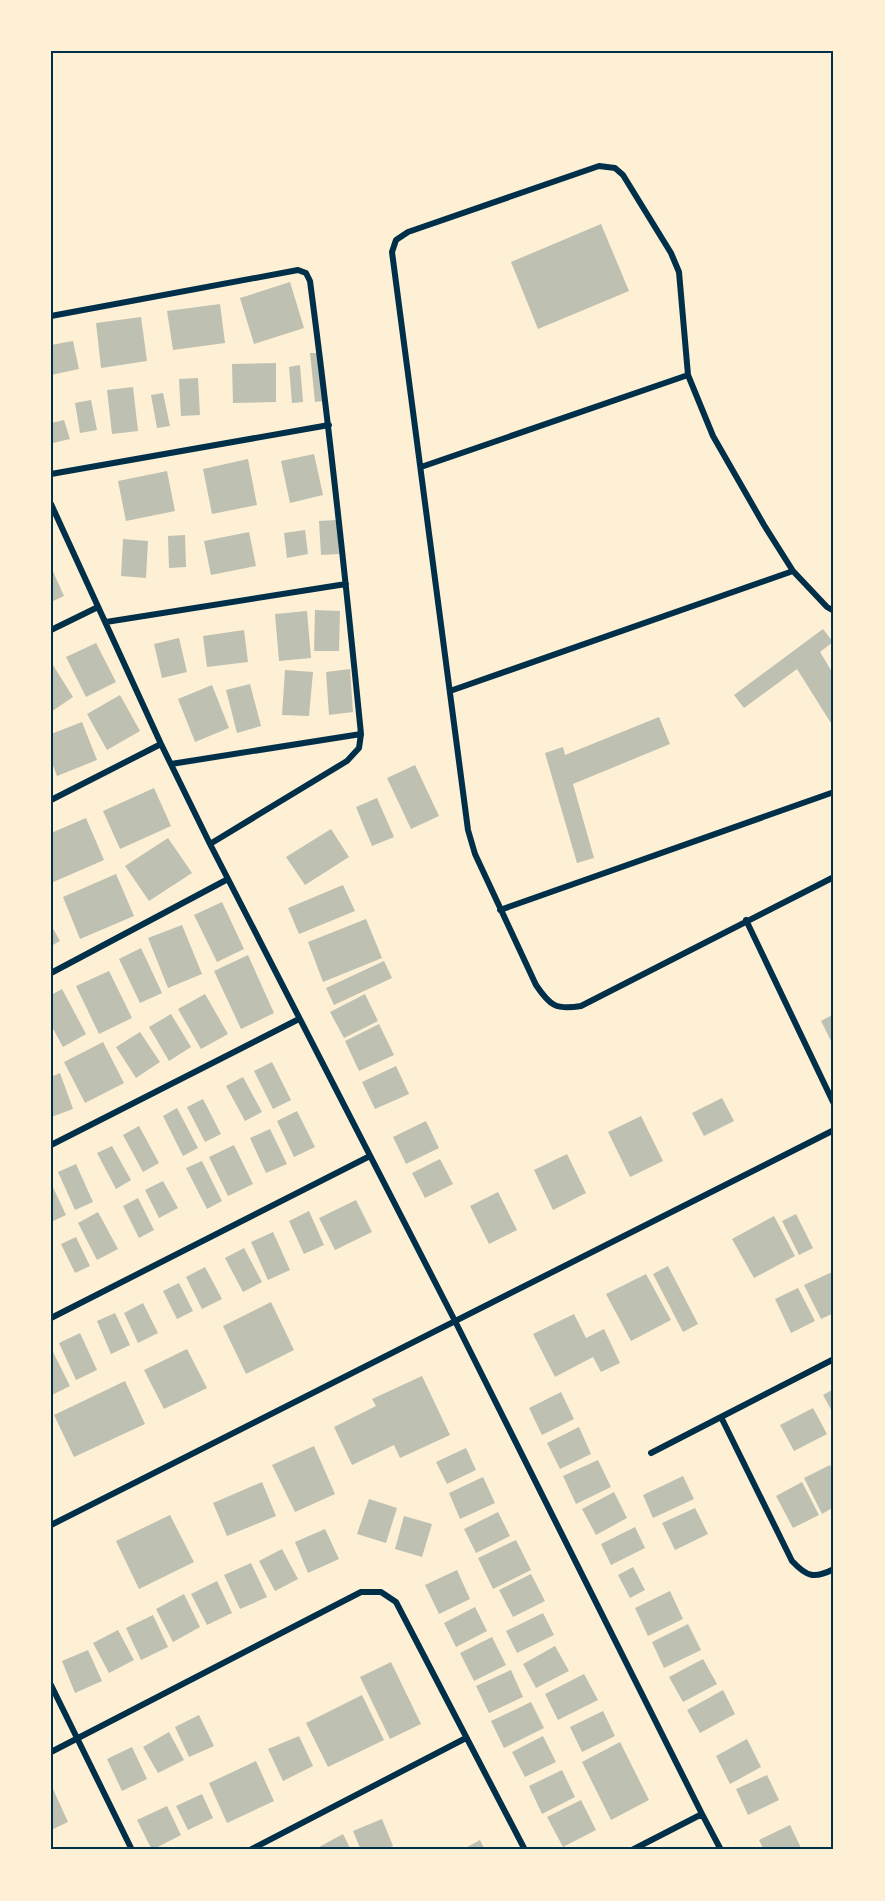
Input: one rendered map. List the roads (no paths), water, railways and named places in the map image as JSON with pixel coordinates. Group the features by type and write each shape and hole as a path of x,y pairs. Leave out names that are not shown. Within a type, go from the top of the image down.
{"street":[{"path":"834,611 827,607 793,571 713,436 688,375 679,272 671,253 623,175 615,168 599,166 408,232 396,240 392,252 468,830 475,854 536,985 553,1005 564,1009 581,1005 834,877"},
{"path":"51,316 298,270 306,273 310,281 329,425 346,584 361,734 359,748 347,761 210,844"},
{"path":"421,468 688,375"},
{"path":"51,474 329,425"},
{"path":"51,504 161,744 210,844 455,1321 722,1850"},
{"path":"450,691 793,571"},
{"path":"106,622 346,584"},
{"path":"51,630 98,606"},
{"path":"171,764 361,734"},
{"path":"51,800 161,744"},
{"path":"500,910 834,792"},
{"path":"51,973 228,879"},
{"path":"746,920 834,1104"},
{"path":"51,1145 299,1019"},
{"path":"51,1525 834,1131"},
{"path":"51,1318 370,1156"},
{"path":"651,1453 834,1359"},
{"path":"721,1417 792,1561 802,1573 814,1576 834,1569"},
{"path":"51,1752 361,1592 381,1592 396,1602 525,1850"},
{"path":"51,1685 132,1850"},
{"path":"250,1850 466,1738"},
{"path":"632,1850 702,1814"}]}
